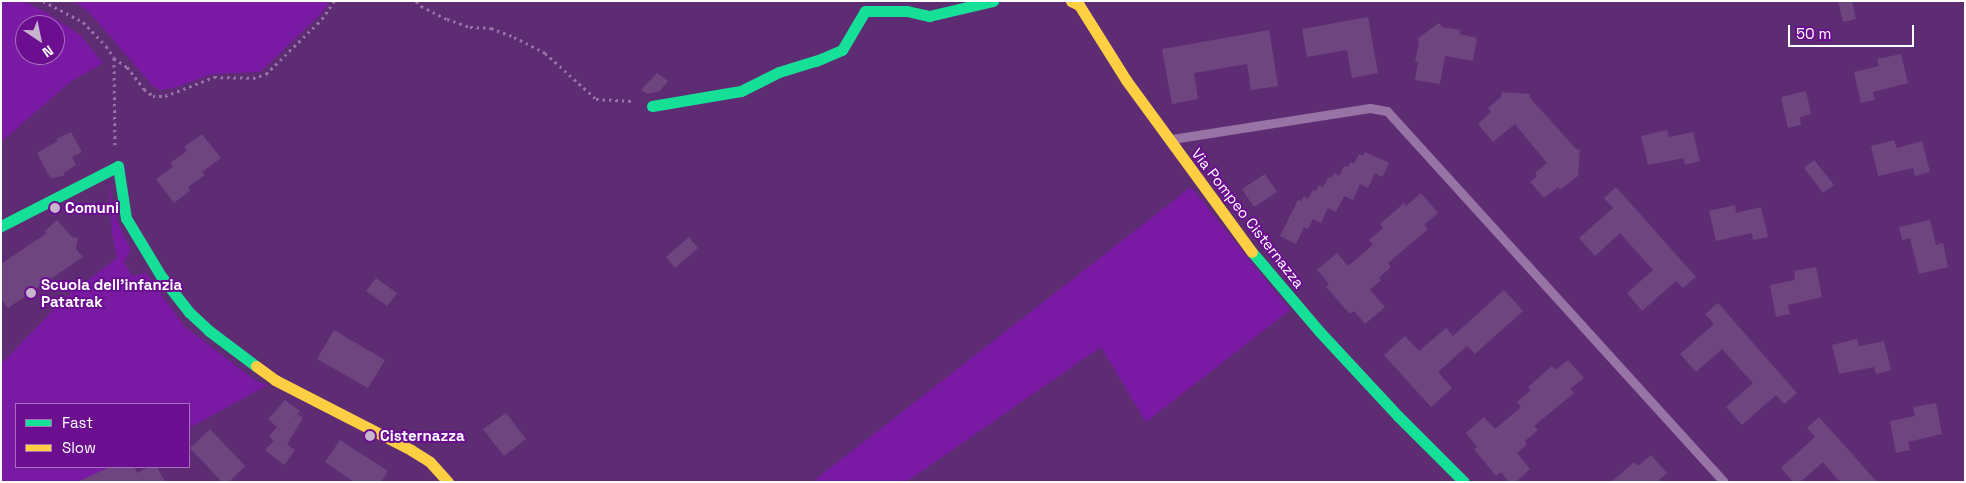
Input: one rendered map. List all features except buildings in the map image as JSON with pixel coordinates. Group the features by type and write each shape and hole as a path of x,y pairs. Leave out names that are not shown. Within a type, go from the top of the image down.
{"street":[{"path":"652,106 704,99 741,91 779,72 816,61 842,50 865,11 907,11 929,16 992,1"},
{"name":"Via Pompeo Cisternazza","path":"1071,1 1079,5 1117,67 1168,140 1248,247 1313,323 1398,416 1464,482"},
{"path":"1,226 118,166 126,218 161,276 189,312 208,330 275,380 411,450 430,462 448,482"}],"lane":[{"path":"1168,140 1370,108 1387,111 1724,482"}],"path":[{"path":"43,1 82,22 106,46 114,58 127,67 144,89 153,96 165,96 214,77 253,78 266,74 322,19 334,1"},
{"path":"416,1 421,6 447,19 470,27 491,28 522,41 545,54 596,99 626,98 652,106"},
{"path":"114,58 115,156 118,166"}],"shaded area":[{"path":"1,1 24,1 50,15 15,15 15,65 65,65 65,25 80,35 103,63 69,83 1,142"},
{"path":"73,1 330,1 321,14 260,72 212,74 174,88 160,90 152,85 89,12"},
{"path":"109,181 116,219 131,250 124,262 132,276 146,273 184,326 256,381 268,385 190,427 190,403 15,403 15,468 108,468 77,482 1,482 1,364 64,299 117,258 112,232"},
{"path":"1191,187 1290,310 1146,422 1101,347 906,482 812,482"}],"traffic: fast":[{"path":"652,106 741,91 779,72 816,61 842,50 865,11 907,11 929,16 993,1"},
{"path":"1,226 118,166 126,218 161,276 189,312 208,330 256,366"},
{"path":"1252,252 1319,331 1398,416 1464,482"}],"traffic: slow":[{"path":"1071,1 1079,5 1126,80 1252,252"},
{"path":"256,366 275,380 411,450 430,462 448,482"}],"place":[{"name":"Comuni","path":"55,208"},
{"name":"Scuola dell'infanzia Patatrak","path":"31,293"},
{"name":"Cisternazza","path":"370,436"}]}
